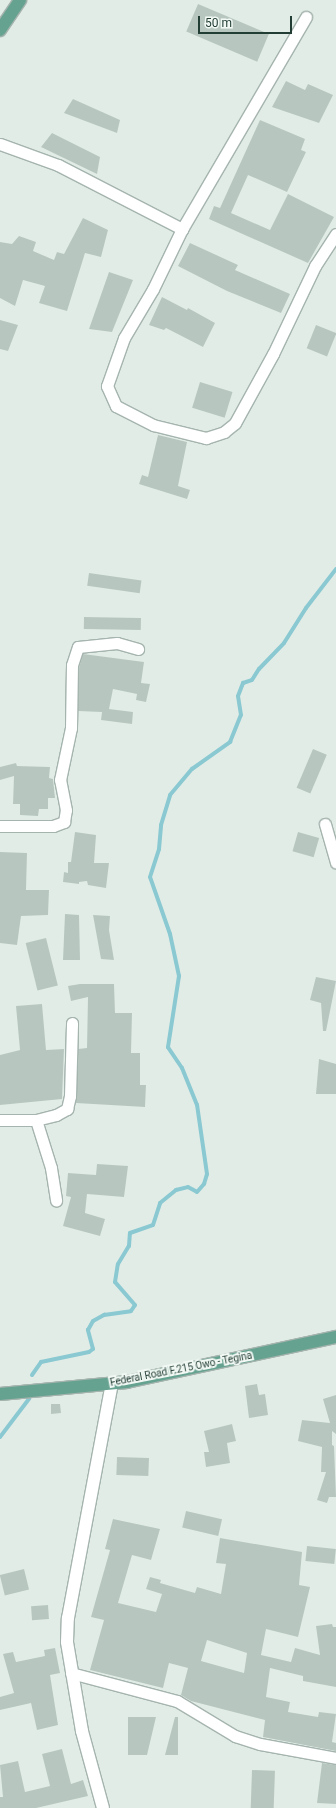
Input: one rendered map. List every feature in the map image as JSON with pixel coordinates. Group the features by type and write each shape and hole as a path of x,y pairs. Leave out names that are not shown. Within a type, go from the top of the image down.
{"main road":[{"path":"0,30 20,0"},
{"name":"Federal Road F.215 Owo - Tegina","path":"0,1394 112,1384 336,1337"}],"street":[{"path":"306,17 182,229 153,289 124,338 107,386 116,406 153,425 206,438 224,432 235,423 273,354 315,266 336,234"},
{"path":"0,144 58,165 182,229"},
{"path":"0,826 53,826 64,822 66,810 60,780 71,728 72,665 78,647 117,643 138,649"},
{"path":"325,824 336,862"},
{"path":"0,1120 36,1120 56,1115 67,1109 70,1096 72,1023"},
{"path":"36,1120 51,1168 56,1201"},
{"path":"103,1808 82,1731 71,1673 67,1642 68,1618 112,1384"},
{"path":"71,1673 177,1701 235,1736 260,1744 336,1758"}],"building":[{"path":"198,4 269,34 257,62 186,32"},
{"path":"286,81 305,90 308,84 333,95 319,123 272,107"},
{"path":"73,99 120,120 117,133 64,113"},
{"path":"260,120 305,139 301,150 306,152 287,192 248,175 231,213 270,230 288,194 334,217 308,263 209,219 214,206 220,208"},
{"path":"52,133 100,157 97,174 41,147"},
{"path":"83,218 108,230 101,257 85,253 67,311 39,303 45,286 23,280 15,306 0,298 0,242 12,244 19,236 36,242 33,251 54,260 57,252 64,254"},
{"path":"190,243 238,265 235,270 290,294 281,313 227,291 178,266"},
{"path":"109,272 133,280 112,332 89,329"},
{"path":"162,297 187,310 188,308 215,323 203,347 166,328 164,330 149,325"},
{"path":"0,320 18,325 8,351 0,349"},
{"path":"316,325 336,333 327,356 307,348"},
{"path":"200,382 233,392 225,418 192,408"},
{"path":"158,435 187,442 178,486 190,490 187,499 139,484 142,475 148,477"},
{"path":"89,573 141,580 140,593 87,586"},
{"path":"84,617 141,618 141,630 84,629"},
{"path":"83,654 144,662 141,683 150,684 146,702 136,700 137,694 113,689 109,709 133,712 132,724 101,720 102,712 78,711 79,668"},
{"path":"313,749 327,755 310,794 297,788"},
{"path":"16,763 17,766 50,767 49,778 53,779 55,798 48,798 48,809 39,809 38,816 20,815 20,804 13,804 14,776 0,780 0,767"},
{"path":"75,832 96,835 94,863 109,863 106,888 88,885 87,881 79,882 79,884 63,882 64,872 68,873 68,862 71,862"},
{"path":"298,832 319,838 314,857 292,851"},
{"path":"0,852 27,853 26,890 49,890 48,915 21,916 17,945 0,943"},
{"path":"65,914 79,915 80,960 63,960"},
{"path":"93,915 110,916 109,930 114,960 101,959"},
{"path":"46,938 58,986 37,991 26,943"},
{"path":"316,977 336,981 326,1031 323,1031 321,1003 310,1000"},
{"path":"80,984 114,984 115,1013 132,1013 131,1053 140,1053 140,1085 146,1085 145,1107 76,1103 78,1049 87,1048 88,997 71,1001 68,986"},
{"path":"42,1004 46,1050 64,1049 62,1099 0,1105 0,1055 20,1050 16,1006"},
{"path":"319,1059 336,1064 336,1094 316,1094"},
{"path":"97,1164 128,1166 124,1197 87,1194 85,1213 105,1219 100,1236 63,1226 71,1197 66,1196 68,1173 96,1175"},
{"path":"257,1384 259,1395 265,1394 268,1415 249,1418 245,1386"},
{"path":"336,1395 336,1434 332,1431 332,1445 334,1446 336,1497 329,1497 327,1503 317,1500 326,1472 321,1472 322,1447 298,1441 302,1420 330,1423 323,1399"},
{"path":"51,1404 60,1404 61,1413 51,1414"},
{"path":"232,1424 236,1441 227,1443 230,1463 206,1467 204,1452 209,1452 204,1431"},
{"path":"117,1457 149,1458 148,1476 116,1475"},
{"path":"186,1511 222,1519 218,1536 182,1528"},
{"path":"113,1519 160,1529 151,1560 132,1555 118,1603 156,1612 162,1594 146,1589 150,1577 161,1580 160,1583 195,1593 197,1587 221,1594 226,1564 216,1563 220,1538 302,1552 299,1585 310,1587 298,1637 266,1629 261,1655 291,1662 295,1648 320,1655 316,1626 332,1624 333,1627 336,1627 336,1687 303,1681 303,1676 270,1668 266,1697 290,1702 288,1712 318,1717 319,1712 336,1714 332,1742 336,1743 336,1751 263,1737 265,1720 191,1701 181,1695 188,1668 169,1663 163,1688 90,1670 104,1620 91,1617 110,1550 105,1549","holes":["207,1640 247,1653 244,1673 201,1661"]},
{"path":"307,1546 336,1549 334,1564 305,1561"},
{"path":"24,1569 29,1589 5,1595 0,1575"},
{"path":"48,1605 49,1619 32,1620 31,1606"},
{"path":"55,1648 60,1673 50,1675 58,1725 37,1730 31,1703 0,1710 0,1697 14,1693 3,1654 13,1652 16,1662 45,1656 44,1650"},
{"path":"128,1717 156,1717 147,1755 128,1755"},
{"path":"175,1717 178,1717 178,1755 165,1755"},
{"path":"62,1749 71,1784 83,1780 88,1796 36,1808 0,1808 0,1797 3,1797 0,1765 18,1761 25,1792 50,1786 42,1754"},
{"path":"322,1763 336,1765 336,1804 317,1803"},
{"path":"252,1770 275,1771 274,1808 251,1808"}],"waterway":[{"path":"32,1375 41,1362 89,1352 93,1349 88,1330 93,1321 104,1315 131,1311 135,1305 115,1282 118,1264 129,1246 130,1233 153,1225 160,1203 176,1190 188,1187 197,1192 204,1184 207,1174 197,1105 182,1068 168,1047 179,976 170,934 150,877 159,849 161,825 170,795 192,769 230,742 241,715 238,696 243,683 252,680 259,669 284,643 306,608 336,569"},
{"path":"0,1437 29,1399"}]}
